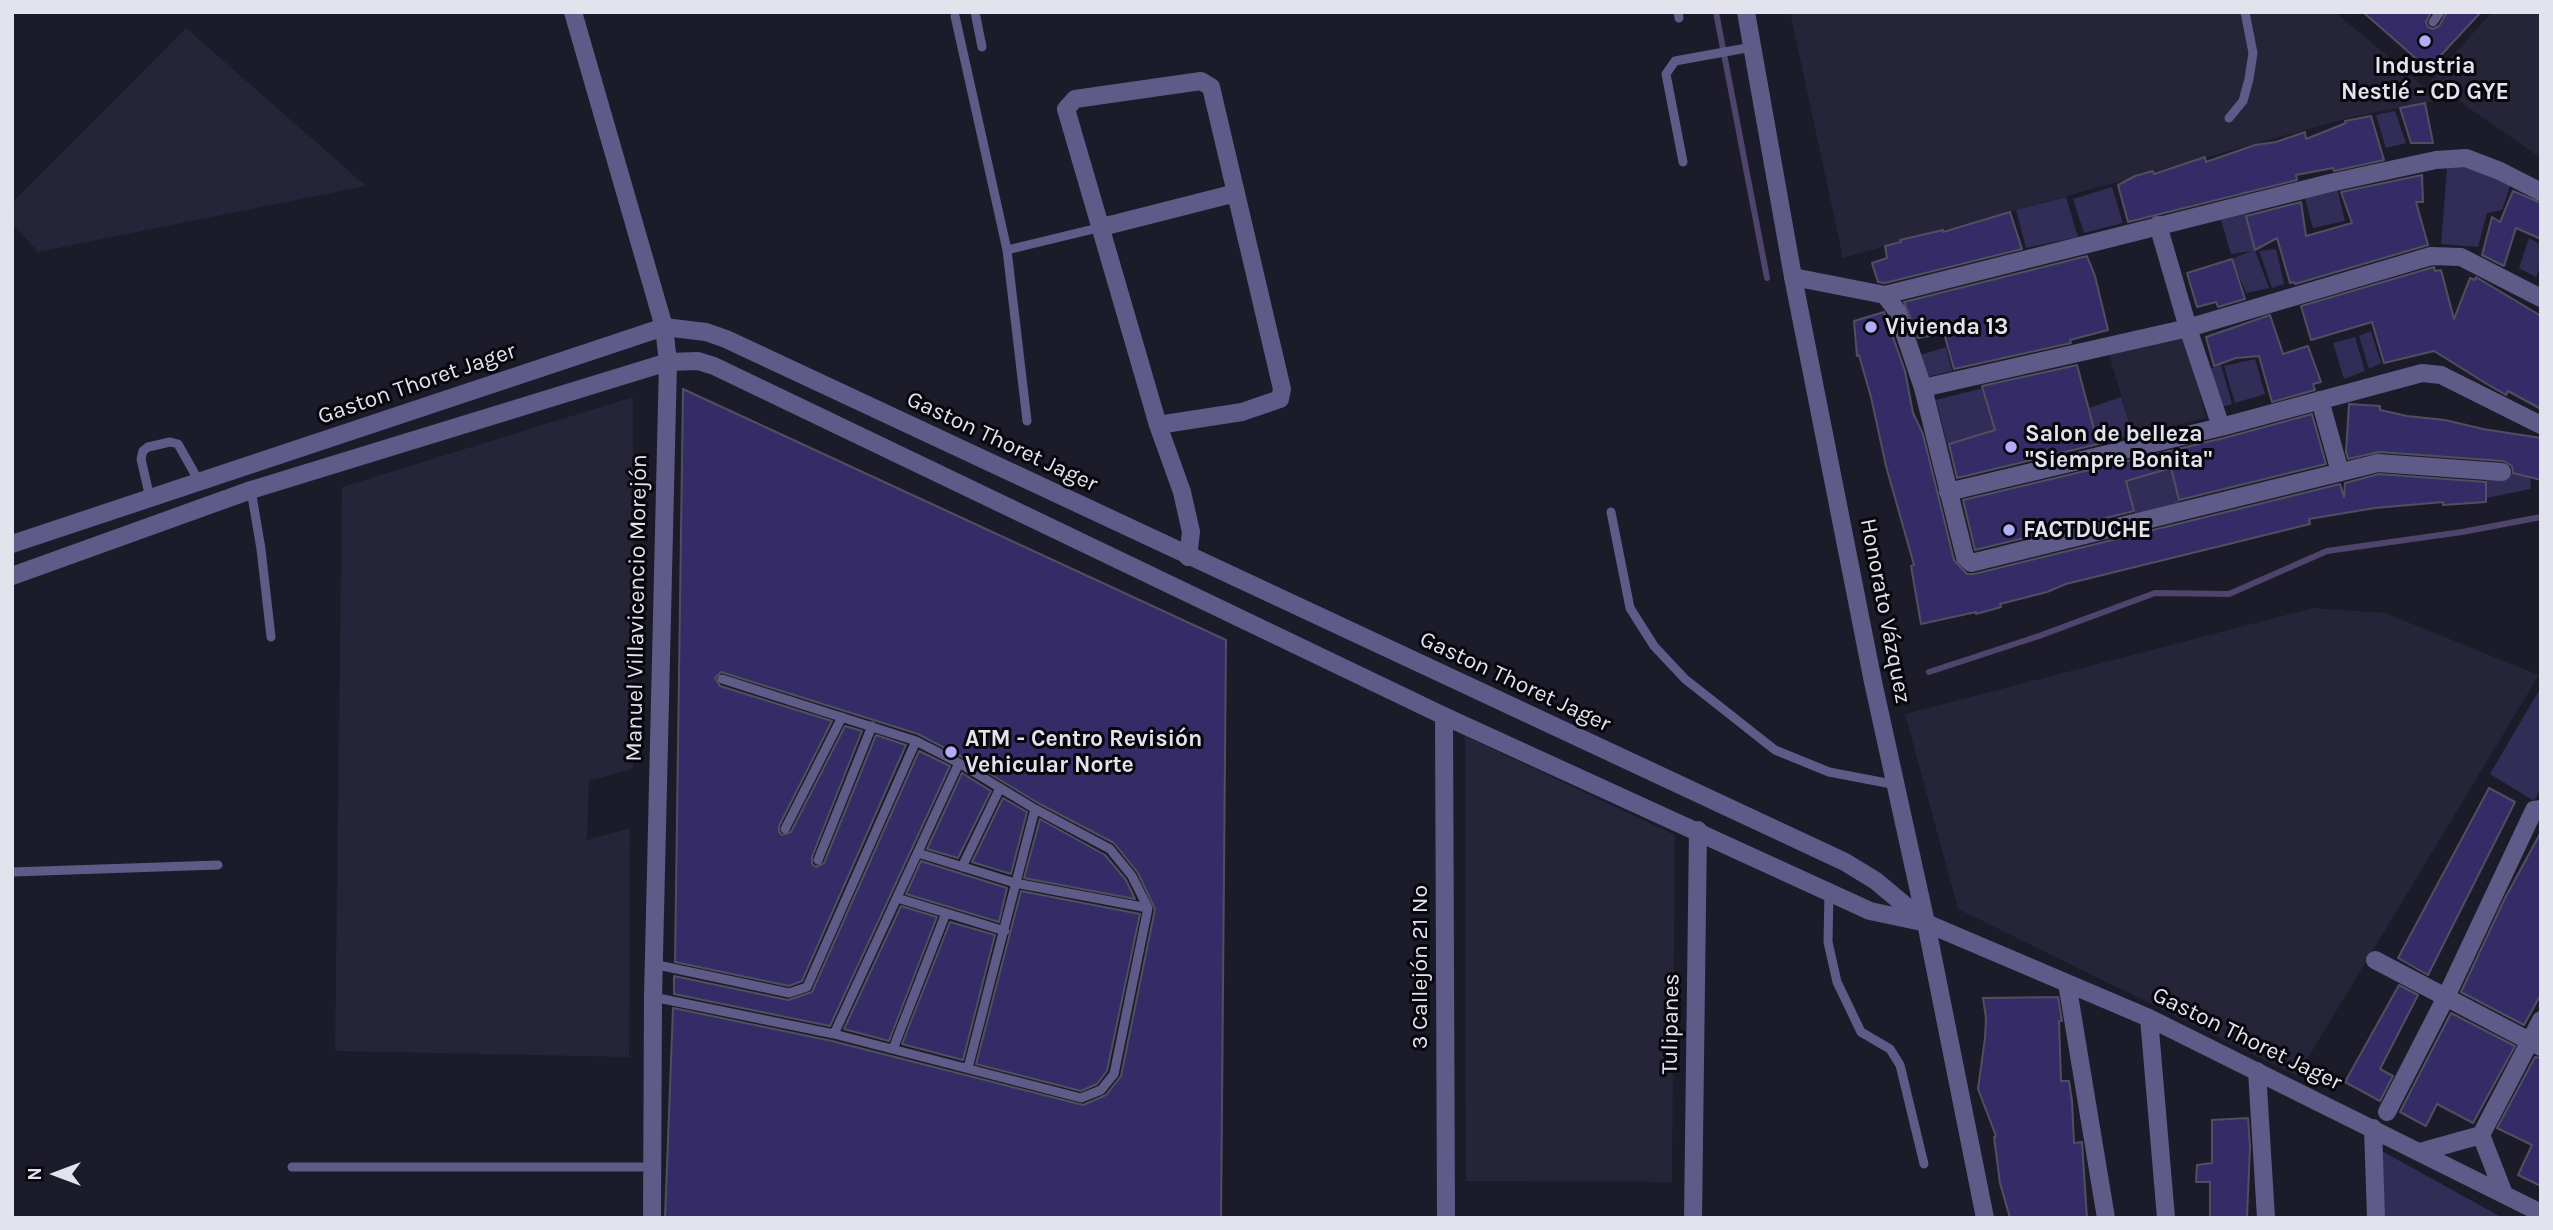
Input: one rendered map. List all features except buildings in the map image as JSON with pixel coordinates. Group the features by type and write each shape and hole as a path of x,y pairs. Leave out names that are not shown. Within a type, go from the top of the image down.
{"street":[{"name":"Manuel Villavicencio Morejón","path":"573,12 664,327 668,362 653,964 652,1218"},
{"name":"Honorato Vázquez","path":"1746,12 1793,277 1873,682 1926,923 1985,1218"},
{"path":"1158,425 1242,412 1280,399 1282,389 1211,87 1200,81 1075,99 1066,109 1158,425 1182,492 1191,532 1188,557"},
{"path":"1793,277 1885,295 2158,225 2436,160 2466,158 2500,171 2541,192"},
{"path":"1102,227 1236,193"},
{"path":"2158,225 2221,427"},
{"path":"1923,388 2188,328 2431,256 2461,257 2541,298"},
{"path":"1885,295 1896,311 1923,388 1965,557 1971,563 2378,463 2502,472"},
{"name":"Gaston Thoret Jager","path":"12,544 664,327 706,332 1845,862 1876,881 1926,923"},
{"name":"Gaston Thoret Jager","path":"12,576 251,490 668,362 698,361 714,366 1444,716 1870,911 1926,923 2149,1018 2541,1213"},
{"path":"1948,492 2221,427 2422,373 2441,375 2541,425"},
{"path":"2320,400 2340,472"},
{"name":"3 Callejón 21 No","path":"1444,716 1446,1218"},
{"path":"2387,1112 2446,997 2534,810 2541,809"},
{"name":"Tulipanes","path":"1693,1218 1698,830"},
{"path":"2375,960 2535,1044"},
{"path":"2067,983 2106,1218"},
{"path":"2149,1018 2166,1218"},
{"path":"2420,1152 2481,1135 2535,1044 2541,1020"},
{"path":"2257,1071 2266,1218"},
{"path":"2373,1128 2376,1218"},
{"path":"2481,1135 2504,1194"}],"lane":[{"path":"975,12 982,47"},
{"path":"2230,118 2243,101 2253,53 2245,12"},
{"path":"2433,22 2440,12"},
{"path":"956,16 1007,250 1027,421"},
{"path":"1683,162 1666,74 1675,61 1695,55 1752,47"},
{"path":"1007,250 1102,227"},
{"path":"150,499 141,458 148,447 170,442 178,444 200,483"},
{"path":"251,490 271,637"},
{"path":"1611,512 1630,608 1654,646 1685,679 1775,750 1829,772 1896,785"},
{"path":"653,997 834,1034 1081,1098 1101,1090 1114,1074 1148,908 1132,876 1110,849 916,741 722,679"},
{"path":"785,829 842,717"},
{"path":"818,860 872,726"},
{"path":"653,964 789,993 807,987 916,741"},
{"path":"834,1034 958,763"},
{"path":"962,867 1000,788"},
{"path":"968,1068 1035,809"},
{"path":"918,853 1015,883 1148,908"},
{"path":"12,872 218,865"},
{"path":"1829,892 1828,942 1837,982 1861,1032 1890,1049 1900,1065 1924,1164"},
{"path":"897,898 1005,930"},
{"path":"892,1049 946,913"},
{"path":"292,1167 652,1167"}],"shaded area":[{"path":"1790,12 2335,12 2440,100 2352,117 1843,258"},
{"path":"2492,12 2541,12 2541,158 2430,81"},
{"path":"186,28 366,186 38,252 12,223 12,203"},
{"path":"2395,111 2406,143 2386,148 2376,115"},
{"path":"2463,162 2511,183 2502,210 2487,213 2478,247 2441,244 2447,168"},
{"path":"2112,187 2123,223 2084,233 2073,199"},
{"path":"2337,188 2345,221 2313,228 2304,195"},
{"path":"2066,197 2078,237 2026,248 2016,210"},
{"path":"2245,210 2255,250 2269,288 2246,293 2232,259 2251,251 2231,254 2220,217"},
{"path":"2529,238 2541,245 2541,265 2536,277 2519,268"},
{"path":"2276,249 2284,284 2272,288 2259,251"},
{"path":"2371,331 2381,363 2369,369 2359,336"},
{"path":"2184,335 2206,418 2133,435 2109,355"},
{"path":"2355,337 2365,371 2344,379 2333,343"},
{"path":"1946,347 1952,371 1927,377 1920,355"},
{"path":"2255,359 2265,394 2235,403 2224,366"},
{"path":"2221,365 2232,404 2226,406 2219,405 2209,369"},
{"path":"1983,388 1996,430 1947,444 1936,400"},
{"path":"633,397 633,769 589,781 587,840 630,828 629,1057 335,1051 342,487"},
{"path":"2121,397 2133,435 2099,445 2089,408"},
{"path":"2119,453 2127,480 2171,468 2181,508 2136,518 2126,481 2102,487 2095,458"},
{"path":"2486,469 2530,477 2531,489 2486,498"},
{"path":"2313,608 2385,613 2539,675 2297,1076 1958,909 1905,714"},
{"path":"2541,687 2541,789 2534,801 2490,774"},
{"path":"1465,736 1675,835 1672,1182 1466,1181"},
{"path":"2378,1149 2503,1218 2381,1218"}],"waterway":[{"path":"1716,12 1767,278"},
{"path":"1929,672 2039,636 2155,593 2229,594 2327,551 2462,532 2541,517"}],"place":[{"name":"Industria Nestlé - CD GYE","path":"2425,41"},
{"name":"Vivienda 13","path":"1871,327"},
{"name":"Salon de belleza \"Siempre Bonita\"","path":"2011,447"},
{"name":"FACTDUCHE","path":"2009,530"},
{"name":"ATM - Centro Revisión Vehicular Norte","path":"951,752"}]}
